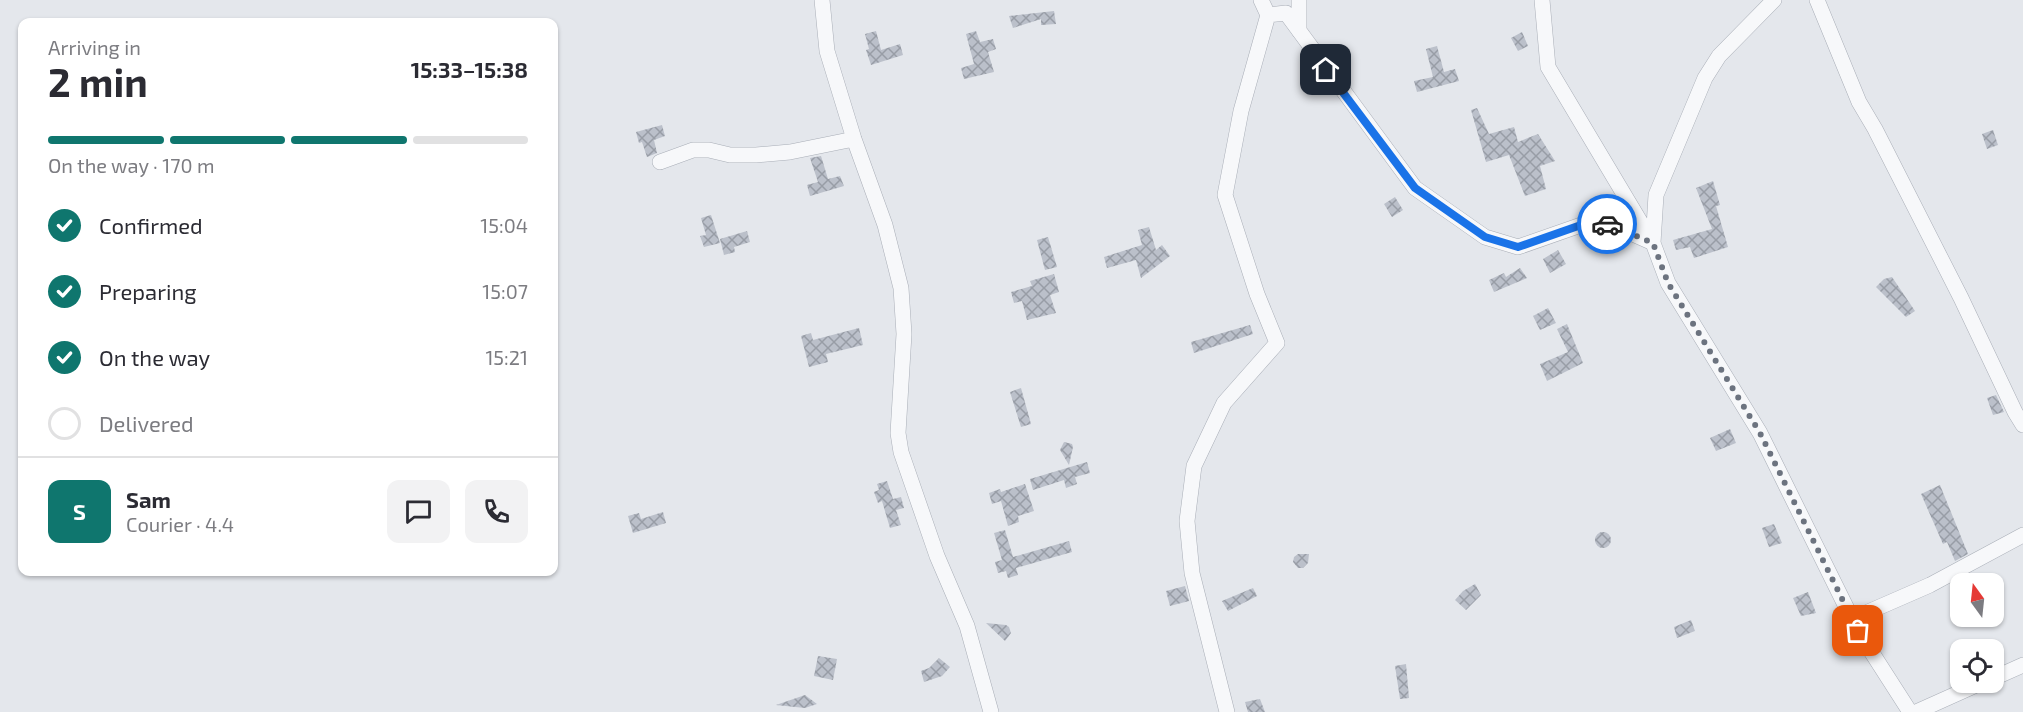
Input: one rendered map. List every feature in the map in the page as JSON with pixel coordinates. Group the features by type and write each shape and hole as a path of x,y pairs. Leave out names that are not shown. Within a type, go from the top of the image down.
{"street":[{"path":"822,0 827,51 854,139 885,225 901,288 904,334 898,433 901,452 937,556 967,626 991,712"},
{"path":"1227,712 1192,573 1187,521 1194,466 1224,403 1277,343 1257,294 1225,195 1241,111 1268,15 1261,0"},
{"path":"1299,0 1299,31"},
{"path":"1542,0 1548,67 1653,243 1668,283 1760,433 1852,619 1910,712"},
{"path":"1653,243 1656,195 1705,78 1719,56 1774,0"},
{"path":"1817,0 1859,102 1914,204 2023,425"},
{"path":"1268,15 1286,13 1415,188 1485,237 1518,247 1581,225 1610,224 1653,243"},
{"path":"660,162 693,150 709,150 730,155 756,155 790,152 854,139"},
{"path":"1852,619 1930,585 2023,535"},
{"path":"2004,674 2023,665"},
{"path":"1916,712 1958,693"}],"building":[{"path":"1054,11 1056,24 1041,25 1041,19 1013,28 1009,16"},
{"path":"876,31 881,50 900,44 903,55 871,65 866,50 869,49 865,34"},
{"path":"976,31 980,42 993,39 996,49 988,52 994,72 964,79 961,68 974,64 966,34"},
{"path":"1522,32 1528,46 1518,51 1511,38"},
{"path":"1437,46 1444,72 1455,69 1459,81 1417,92 1414,81 1433,77 1426,49"},
{"path":"1477,108 1489,134 1514,127 1518,142 1538,134 1555,161 1540,166 1546,189 1525,196 1509,155 1486,162 1471,110"},
{"path":"662,125 665,136 654,140 657,153 647,157 636,132"},
{"path":"1993,130 1998,145 1987,149 1982,134"},
{"path":"821,156 828,179 840,176 844,186 810,196 807,185 818,182 810,158"},
{"path":"1713,181 1720,205 1716,206 1728,247 1694,258 1690,247 1676,250 1673,240 1712,229 1696,188"},
{"path":"1395,197 1403,210 1392,217 1384,204"},
{"path":"711,215 720,243 704,247 700,236 706,235 701,218"},
{"path":"1149,227 1156,250 1162,245 1170,256 1141,278 1136,260 1107,268 1104,257 1142,245 1138,230"},
{"path":"747,231 750,242 734,247 735,252 724,255 720,239"},
{"path":"1048,237 1057,267 1045,270 1037,240"},
{"path":"1558,250 1566,264 1550,273 1543,259"},
{"path":"1520,268 1527,278 1494,292 1489,280 1504,273 1506,277"},
{"path":"1054,274 1059,292 1050,295 1056,313 1027,320 1022,301 1014,303 1011,292 1032,286 1030,281"},
{"path":"1892,277 1915,311 1906,317 1876,287 1884,279"},
{"path":"1548,308 1556,323 1540,330 1533,316"},
{"path":"1567,324 1583,363 1547,381 1540,364 1568,352 1557,329"},
{"path":"1250,325 1253,334 1194,353 1191,342"},
{"path":"859,328 863,345 826,354 828,362 809,367 801,336 811,333 813,340"},
{"path":"1021,388 1031,424 1021,427 1010,392"},
{"path":"1996,395 2004,412 1993,415 1987,398"},
{"path":"1730,429 1736,443 1716,451 1710,438"},
{"path":"1064,442 1072,444 1073,447 1069,465 1060,450"},
{"path":"1087,462 1090,473 1075,477 1077,484 1066,488 1064,480 1033,490 1030,479"},
{"path":"887,481 893,499 901,497 904,508 896,510 901,525 890,528 882,501 878,503 874,492 879,490 877,484"},
{"path":"1025,484 1034,511 1018,516 1019,522 1008,526 1001,501 992,504 989,493 1000,489 1001,492"},
{"path":"1940,485 1968,554 1955,561 1947,542 1943,544 1921,494"},
{"path":"663,512 666,523 633,533 628,516 639,513 641,519"},
{"path":"1774,524 1782,543 1769,547 1762,528"},
{"path":"1005,530 1013,557 1069,541 1072,552 1016,568 1018,575 1008,578 1006,571 998,573 995,562 1002,560 994,533"},
{"path":"1603,532 1609,534 1611,540 1609,546 1603,548 1597,546 1595,540 1597,534"},
{"path":"1298,554 1309,554 1308,563 1303,568 1298,568 1293,562 1294,557"},
{"path":"1475,584 1481,595 1466,610 1455,600 1463,591"},
{"path":"1185,586 1189,601 1170,606 1166,591"},
{"path":"1253,588 1257,596 1228,611 1222,601"},
{"path":"1808,592 1816,613 1801,616 1793,598"},
{"path":"1691,620 1695,631 1677,638 1674,627"},
{"path":"986,623 1006,625 1011,633 1005,641"},
{"path":"818,656 837,659 833,680 814,676"},
{"path":"939,658 950,667 942,676 924,682 921,671 929,668"},
{"path":"1406,664 1409,698 1400,699 1395,666"},
{"path":"805,695 817,704 805,708 776,705"},
{"path":"1260,699 1265,712 1248,712 1245,702"}],"way so far":[{"path":"1607,224 1653,243 1668,283 1760,433 1858,631"}],"route":[{"path":"1326,70 1415,188 1485,237 1518,247 1581,225 1607,224"}]}
